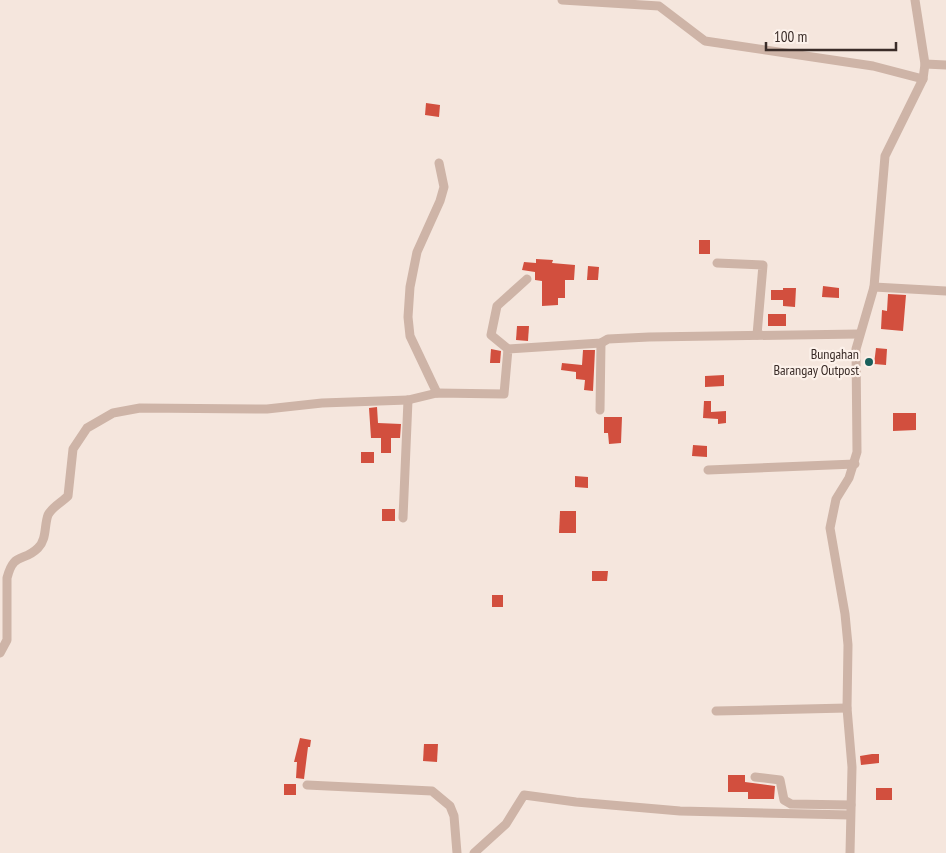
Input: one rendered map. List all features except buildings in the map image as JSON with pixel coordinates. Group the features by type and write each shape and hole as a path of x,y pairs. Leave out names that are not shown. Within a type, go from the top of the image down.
{"street":[{"path":"562,0 659,6 705,41 873,66 923,78"},
{"path":"850,853 852,767 847,708 847,630 830,528 836,499 855,464 857,452 856,349 874,287 885,156 923,78 925,64 915,0"},
{"path":"925,64 946,65"},
{"path":"437,394 410,336 408,317 410,287 417,252 440,201 444,186 439,163"},
{"path":"717,263 763,265 757,335"},
{"path":"527,279 497,306 491,335 508,350 601,343 608,339 648,337 859,334"},
{"path":"874,287 946,291"},
{"path":"600,410 601,343"},
{"path":"0,653 7,640 6,578 9,569 14,560 37,549 42,542 48,515 68,496 73,449 87,428 99,420 113,414 140,408 267,408 332,402 408,400 437,394 504,394 508,350"},
{"path":"403,518 408,400"},
{"path":"708,470 855,464"},
{"path":"716,711 847,708"},
{"path":"755,777 780,780 784,800 791,804 851,805"},
{"path":"307,785 432,791 450,806 454,816 457,853"},
{"path":"474,853 506,824 520,798 524,795 680,811 850,815"}],"place":[{"name":"Bungahan Barangay Outpost","path":"869,362"}]}
